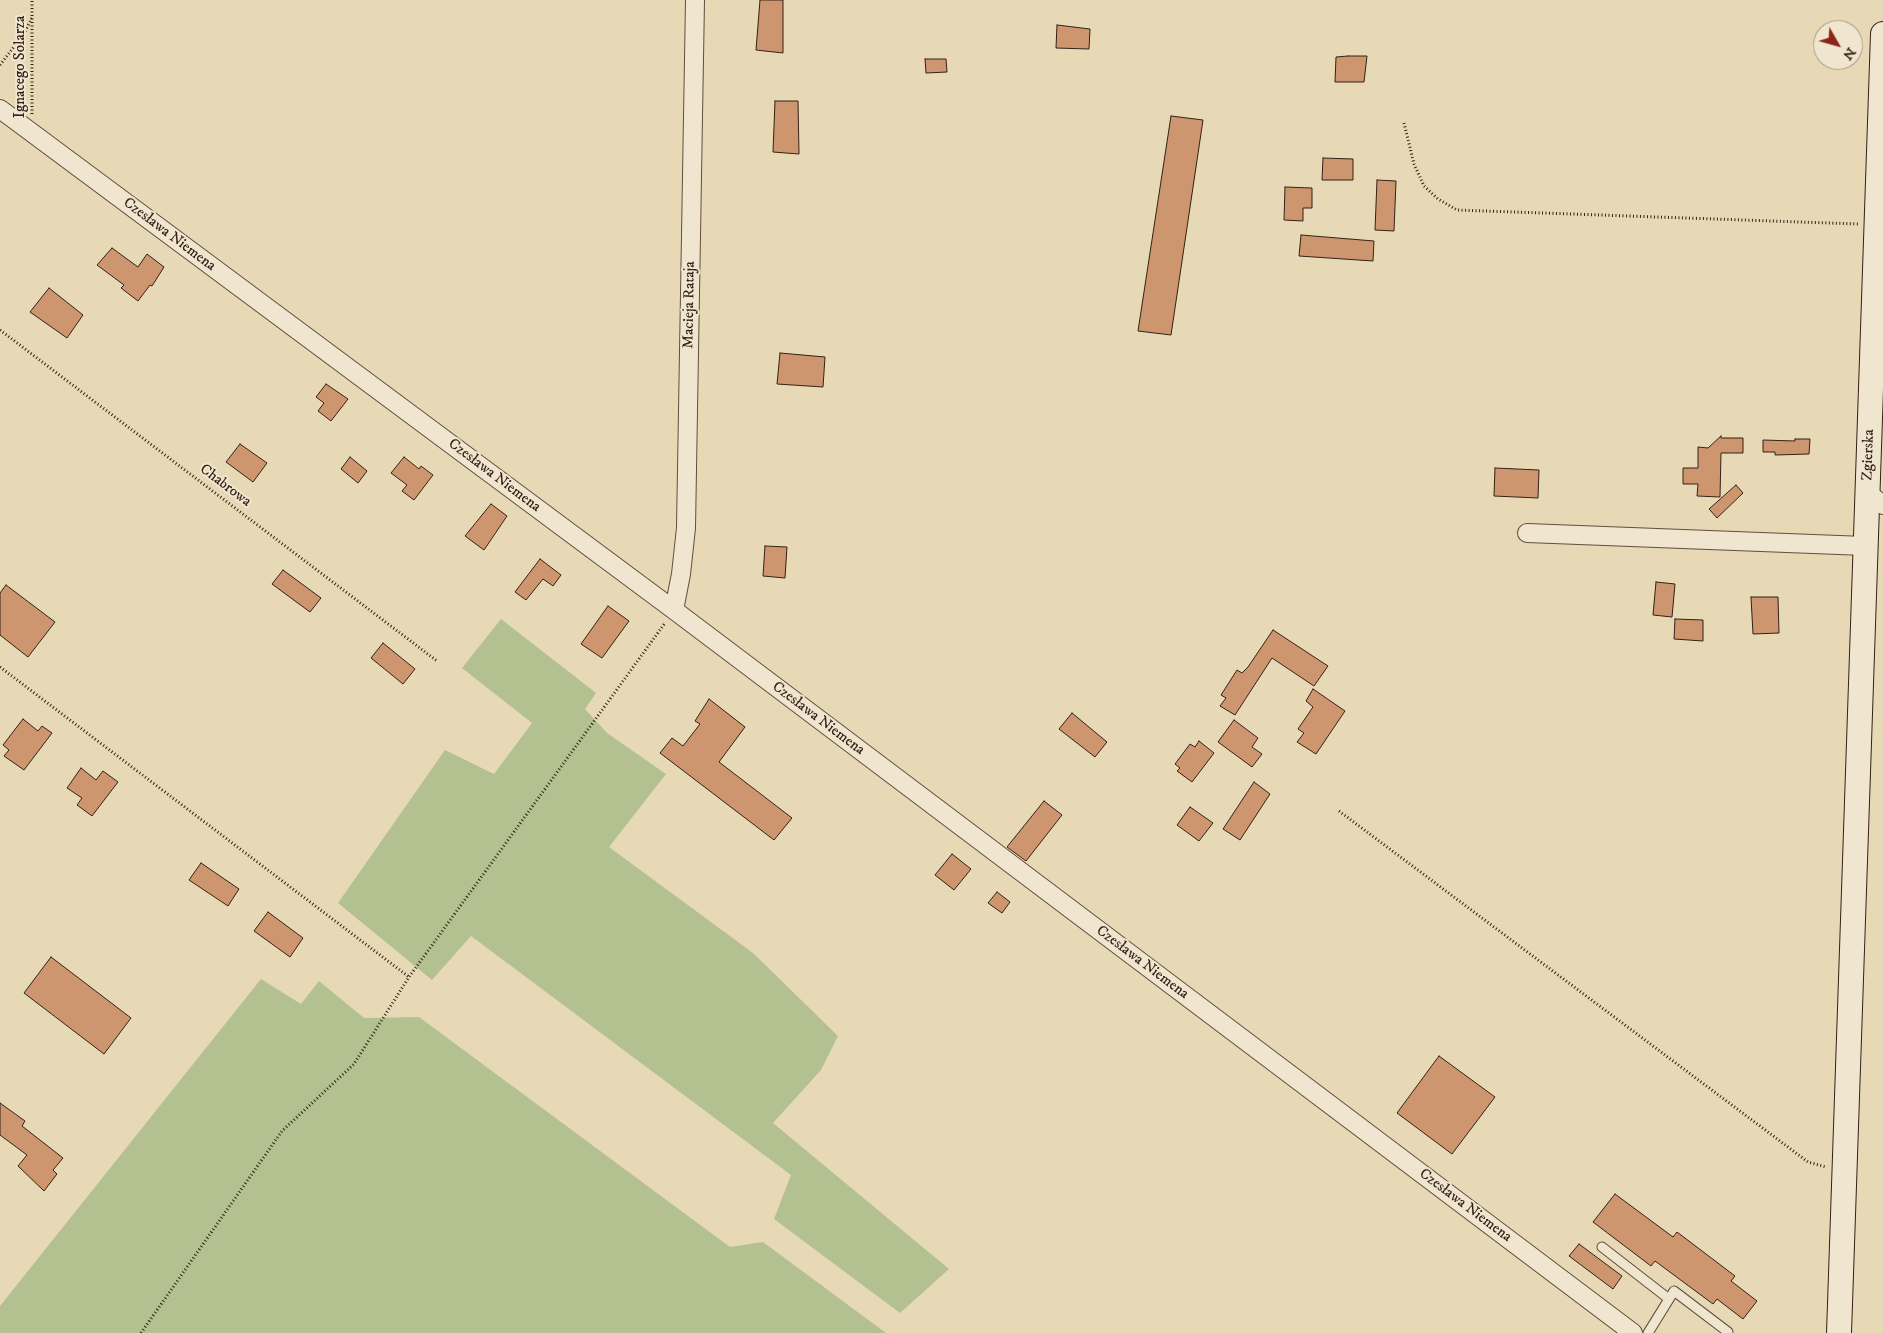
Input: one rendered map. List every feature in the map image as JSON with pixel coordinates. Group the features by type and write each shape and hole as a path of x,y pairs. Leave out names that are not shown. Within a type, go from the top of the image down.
{"main road":[{"name":"Zgierska","path":"1839,1333 1865,546 1875,499 1876,224 1880,184 1883,34"}],"street":[{"name":"Macieja Rataja","path":"674,610 681,574 686,528 695,0"},
{"name":"Czesława Niemena","path":"0,109 674,610 1633,1333"},
{"path":"1527,533 1865,546"}],"lane":[{"path":"1602,1247 1669,1299"},
{"path":"1648,1333 1674,1291 1728,1332"}],"path":[{"name":"Ignacego Solarza","path":"32,0 32,133"},
{"path":"0,65 23,35 32,17"},
{"path":"1404,123 1414,164 1424,186 1438,199 1457,210 1876,224"},
{"name":"Chabrowa","path":"0,330 437,661"},
{"path":"141,1333 282,1132 354,1064 409,977 674,610"},
{"path":"0,667 409,977"},
{"path":"1339,811 1808,1162 1830,1168 1845,1166"}],"green space":[{"path":"501,619 596,693 585,709 607,733 666,774 609,847 753,953 838,1036 821,1070 773,1123 949,1269 900,1313 774,1219 791,1175 471,936 432,980 338,903 445,750 494,774 532,723 462,668"},
{"path":"261,979 301,1004 319,981 364,1018 419,1017 730,1247 763,1242 886,1333 0,1333 0,1306"}],"building":[{"path":"760,0 783,0 783,53 756,50"},
{"path":"1057,25 1090,29 1089,49 1056,48"},
{"path":"1367,56 1364,82 1335,82 1336,57"},
{"path":"925,59 946,59 947,72 926,73"},
{"path":"775,101 798,101 799,154 773,152"},
{"path":"1171,116 1203,120 1171,335 1138,331"},
{"path":"1323,158 1353,159 1353,180 1322,180"},
{"path":"1377,180 1396,181 1394,231 1375,230"},
{"path":"1285,187 1312,188 1312,208 1303,208 1303,221 1284,220"},
{"path":"1301,235 1374,241 1373,261 1299,256"},
{"path":"112,248 138,267 147,254 164,267 152,286 150,285 138,301 121,288 124,285 97,265"},
{"path":"49,288 83,315 67,338 30,312"},
{"path":"780,353 825,357 823,387 777,384"},
{"path":"326,384 348,399 331,421 318,411 324,403 316,397"},
{"path":"1721,436 1721,438 1743,438 1743,453 1721,453 1720,497 1697,496 1698,484 1683,484 1683,468 1698,468 1698,447 1708,448"},
{"path":"1795,439 1810,439 1809,454 1775,455 1775,452 1763,452 1763,440 1795,441"},
{"path":"240,444 267,463 253,482 226,462"},
{"path":"350,457 367,471 358,483 341,469"},
{"path":"404,457 419,469 421,466 433,475 414,500 402,491 407,485 391,473"},
{"path":"1495,468 1539,470 1538,498 1494,496"},
{"path":"1736,485 1743,493 1717,518 1709,509"},
{"path":"491,504 507,516 484,550 465,536"},
{"path":"765,546 787,547 785,578 763,576"},
{"path":"540,559 561,575 553,586 543,579 526,600 515,592"},
{"path":"283,570 321,598 310,612 272,584"},
{"path":"1656,582 1675,584 1672,617 1653,615"},
{"path":"6,585 55,622 28,657 0,635 0,593"},
{"path":"1751,597 1778,597 1779,633 1753,634"},
{"path":"608,606 629,621 602,658 581,644"},
{"path":"1675,619 1703,620 1703,641 1674,639"},
{"path":"1273,630 1328,666 1314,686 1272,658 1235,715 1220,706 1226,698 1221,695 1237,670 1242,673 1248,667"},
{"path":"383,643 415,669 403,684 371,658"},
{"path":"1313,689 1345,711 1316,754 1297,742 1304,733 1298,729 1313,707 1306,701"},
{"path":"709,699 745,727 719,762 792,818 774,840 660,753 672,738 683,746 700,724 695,721"},
{"path":"1072,713 1107,742 1095,757 1059,729"},
{"path":"23,719 38,731 42,726 52,733 24,770 4,756 9,750 3,745"},
{"path":"1234,720 1258,738 1252,747 1262,754 1252,767 1218,742"},
{"path":"1199,741 1214,753 1192,782 1177,771 1180,768 1175,764 1190,744 1195,747"},
{"path":"81,768 96,780 103,771 118,782 92,816 77,805 82,798 67,788"},
{"path":"1254,782 1270,794 1240,840 1223,829"},
{"path":"1044,801 1062,815 1026,861 1007,847"},
{"path":"1190,807 1213,823 1199,841 1177,825"},
{"path":"952,854 971,869 954,890 935,875"},
{"path":"201,863 239,889 228,906 189,880"},
{"path":"997,892 1010,902 1002,913 988,903"},
{"path":"268,912 303,938 290,957 254,931"},
{"path":"51,957 131,1018 104,1054 24,993"},
{"path":"1439,1056 1495,1097 1452,1154 1397,1113"},
{"path":"0,1103 25,1121 22,1126 63,1158 53,1170 57,1174 44,1191 18,1166 27,1155 0,1135"},
{"path":"1615,1194 1673,1237 1677,1232 1735,1276 1731,1281 1757,1301 1743,1319 1717,1299 1713,1304 1655,1261 1651,1266 1593,1222"},
{"path":"1579,1244 1622,1276 1613,1289 1569,1256"}]}
